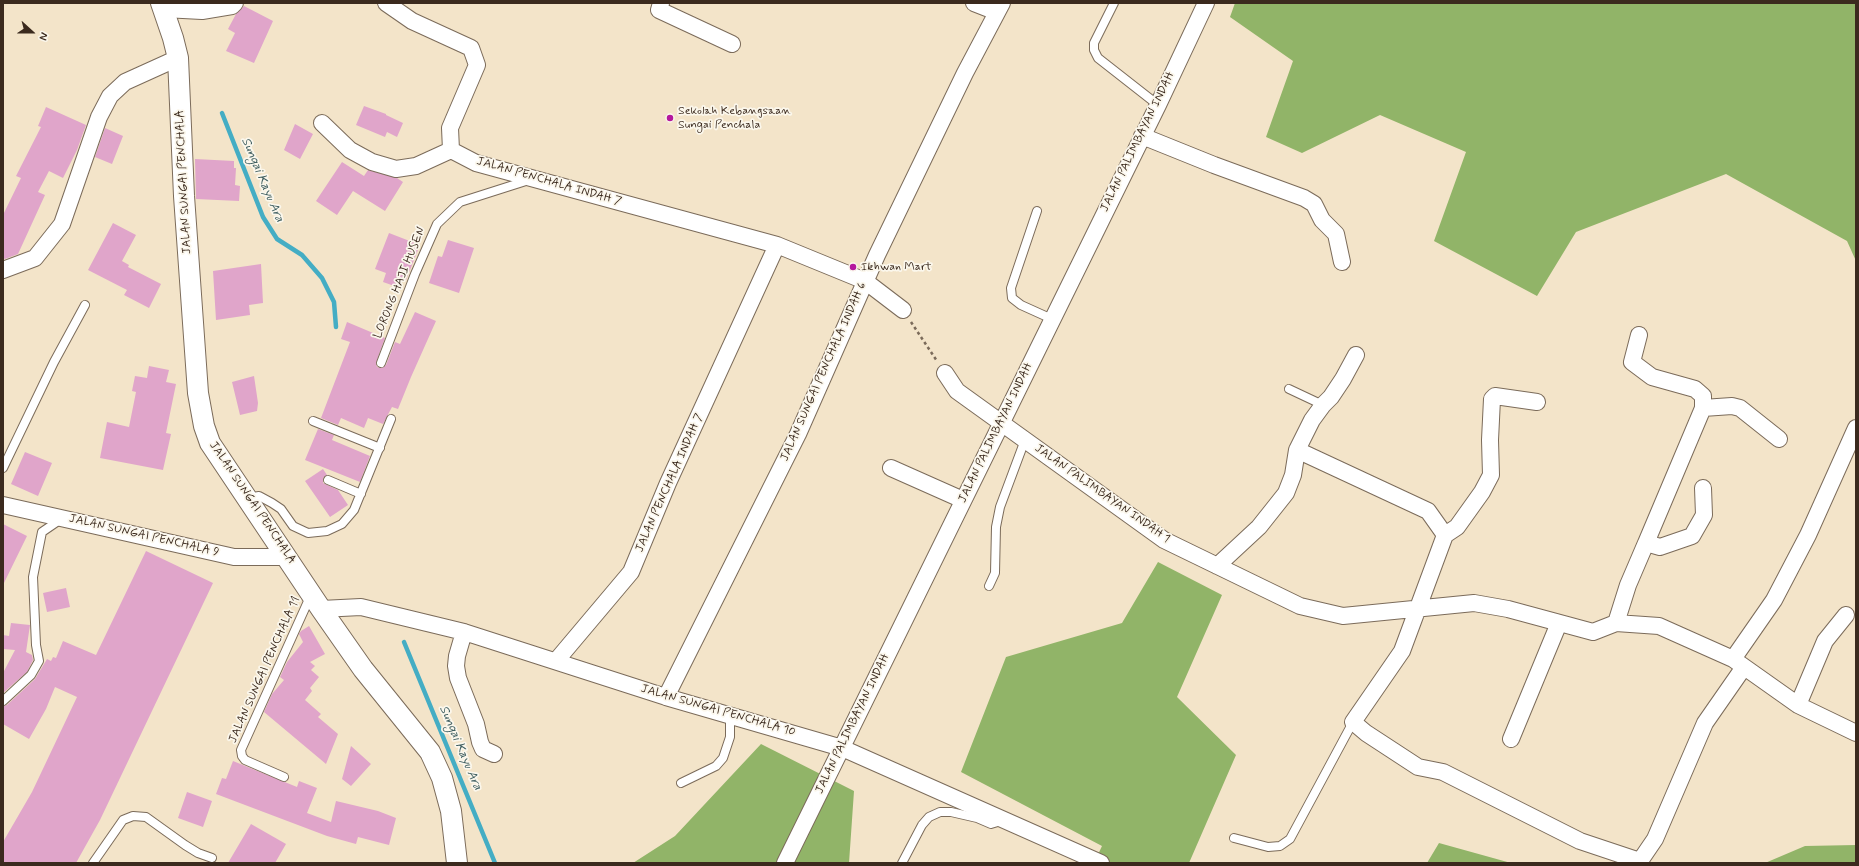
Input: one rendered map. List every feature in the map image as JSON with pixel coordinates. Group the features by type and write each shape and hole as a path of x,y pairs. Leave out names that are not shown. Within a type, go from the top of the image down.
{"street":[{"path":"162,6 202,11 232,6 235,3"},
{"path":"322,123 350,150 372,162 396,169 416,166 451,150 450,128 477,65 471,48 412,21 386,3"},
{"path":"661,3 659,10 732,44"},
{"path":"974,3 1000,8"},
{"name":"JALAN PALIMBAYAN INDAH","path":"785,863 1000,422 1158,105 1206,3"},
{"name":"JALAN SUNGAI PENCHALA","path":"162,6 178,58 184,196 198,393 204,426 210,443 287,556 316,602 363,669 430,752 442,778 451,811 457,863"},
{"name":"JALAN SUNGAI PENCHALA INDAH 6","path":"666,697 798,434 866,281 965,73 1000,8"},
{"path":"3,270 35,258 62,224 99,117 110,96 125,82 178,58"},
{"path":"1142,136 1214,165 1304,198 1314,204 1322,220 1336,234 1342,262"},
{"name":"JALAN PENCHALA INDAH 7","path":"451,150 476,163 777,245 866,281 903,310"},
{"name":"JALAN PENCHALA INDAH 7","path":"556,661 631,572 668,483 777,245"},
{"path":"1616,623 1628,585 1703,408 1703,396 1695,389 1652,377 1632,362 1639,335"},
{"path":"1217,566 1259,528 1286,493 1293,474 1297,450 1312,420 1347,373 1356,354"},
{"path":"944,373 957,391 1000,422"},
{"path":"1537,402 1495,396 1492,399 1490,440 1491,475 1482,492 1457,527 1445,535 1402,651 1353,722 1366,733 1418,767 1444,772 1580,841 1640,860 1655,839 1705,723 1774,600 1808,535 1856,428"},
{"path":"1703,408 1732,406 1740,408 1779,439"},
{"name":"JALAN PALIMBAYAN INDAH 1","path":"1000,422 1164,540 1300,606 1343,616 1474,603 1508,609 1593,632 1616,623 1659,626 1738,663 1798,705 1856,733"},
{"path":"1297,450 1428,511 1445,535"},
{"path":"891,468 963,500"},
{"path":"1646,543 1660,548 1692,536 1704,515 1703,488"},
{"name":"JALAN SUNGAI PENCHALA 9","path":"5,510 63,518 140,537 234,557 287,556"},
{"name":"JALAN SUNGAI PENCHALA 10","path":"316,602 361,608 464,632 666,697 842,748 1101,863"},
{"path":"1798,705 1825,641 1846,615"},
{"path":"1511,739 1559,623"},
{"path":"464,632 457,656 456,666 458,678 476,724 483,749 494,754"}],"lane":[{"path":"1114,3 1094,43 1094,50 1098,58 1158,105"},
{"name":"LORONG HAJI HUSEN","path":"381,363 415,274 437,224 460,202 534,179"},
{"path":"1037,211 1011,288 1012,298 1021,305 1052,319"},
{"path":"3,468 54,362 85,305"},
{"path":"1289,389 1327,401"},
{"path":"247,498 259,496 272,503 281,509 293,526 308,534 326,531 342,524 354,510 391,419"},
{"path":"313,421 380,448"},
{"path":"989,586 995,573 996,527 1000,507 1025,440"},
{"path":"328,480 361,494"},
{"path":"3,701 31,675 39,661 36,645 33,577 42,532 63,518"},
{"name":"JALAN SUNGAI PENCHALA 11","path":"284,777 245,760 242,756 241,750 316,602"},
{"path":"681,783 716,766 723,758 730,738 730,715"},
{"path":"1234,838 1268,847 1280,846 1290,839 1353,722"},
{"path":"902,863 922,825 929,816 940,812 951,812 977,818 991,824 1004,820"},
{"path":"93,863 122,820 133,816 146,817 185,845 198,853 212,858"}],"path":[{"path":"903,310 944,373"}],"green space":[{"path":"1235,3 1856,3 1856,261 1847,241 1726,174 1576,232 1537,296 1434,241 1466,152 1380,115 1302,153 1266,137 1293,61 1230,17"},
{"path":"1158,562 1222,595 1177,697 1236,755 1189,863 1094,863 1102,846 961,772 1006,657 1122,623"},
{"path":"761,744 854,791 849,863 633,863 675,836"},
{"path":"1439,843 1511,863 1427,863"},
{"path":"1856,845 1856,863 1765,863 1805,846"}],"building":[{"path":"244,6 273,21 254,63 226,51 235,33 228,29 236,14"},
{"path":"364,106 386,114 403,123 397,137 387,132 385,137 356,125"},
{"path":"46,107 86,125 77,150 63,178 49,171 38,192 45,195 18,254 5,259 3,258 3,215 21,178 16,176 41,127 38,126"},
{"path":"295,124 313,134 300,159 284,150"},
{"path":"105,128 123,136 112,164 95,157"},
{"path":"195,159 234,161 234,168 236,168 235,185 240,186 239,201 196,199"},
{"path":"342,162 364,176 368,170 397,178 403,182 385,211 353,191 337,215 316,201"},
{"path":"113,223 136,235 122,261 129,265 128,267 161,284 149,308 124,295 127,290 88,270"},
{"path":"389,233 420,245 406,280 403,279 400,288 383,282 386,273 375,269"},
{"path":"448,240 474,248 459,293 429,283 438,256 442,257"},
{"path":"261,264 263,303 249,305 250,315 216,320 213,271"},
{"path":"415,312 436,321 398,409 392,407 383,424 368,418 364,428 341,418 338,425 321,418 350,342 341,339 347,322 385,338 376,363 377,367 382,368 386,365 395,342 400,344"},
{"path":"149,366 169,370 166,382 176,384 166,433 171,434 163,470 100,458 107,422 129,427 136,392 132,391 135,376 147,378"},
{"path":"254,376 258,403 257,411 240,415 232,382"},
{"path":"318,429 334,435 332,440 370,456 360,482 305,460"},
{"path":"25,452 52,463 38,496 11,484"},
{"path":"323,469 327,475 323,478 323,483 338,490 348,505 330,517 305,481"},
{"path":"3,524 27,536 3,585"},
{"path":"146,551 213,583 100,820 76,863 3,863 3,842 32,792 77,697 55,687 46,709 29,739 3,724 3,706 7,705 35,679 47,659 51,661 53,657 56,658 63,641 96,655"},
{"path":"66,588 70,607 47,612 43,593"},
{"path":"11,623 30,625 26,652 32,655 33,660 27,672 3,693 3,673 15,650 3,649 3,635 9,636"},
{"path":"309,626 325,654 310,662 315,666 311,670 319,677 310,688 312,691 305,700 321,714 318,717 338,734 326,764 264,712 272,694 284,680 280,677 287,662 303,642 299,634"},
{"path":"351,746 371,764 351,786 342,779"},
{"path":"233,761 297,787 299,781 317,788 307,813 331,822 336,801 378,811 396,818 389,845 358,837 356,844 327,836 216,794 222,778 226,779"},
{"path":"187,792 212,801 203,827 178,818"},
{"path":"251,824 286,844 275,863 228,863"}],"waterway":[{"name":"Sungai Kayu Ara","path":"222,113 263,217 277,239 302,255 322,278 334,302 336,327"},
{"name":"Sungai Kayu Ara","path":"404,642 495,863"}],"place":[{"name":"Sekolah Kebangsaan Sungai Penchala","path":"670,118"},
{"name":"Ikhwan Mart","path":"853,267"}]}
